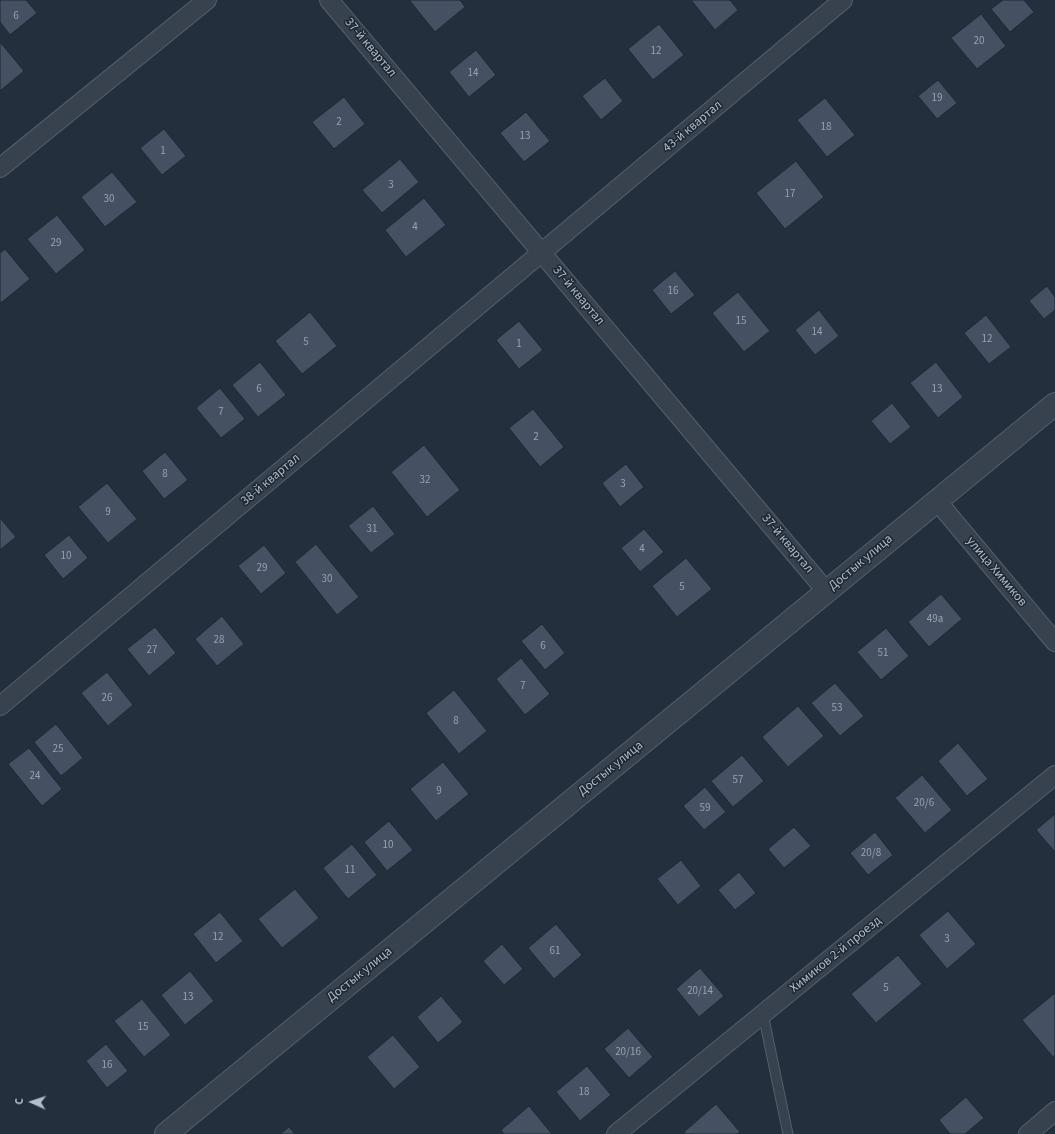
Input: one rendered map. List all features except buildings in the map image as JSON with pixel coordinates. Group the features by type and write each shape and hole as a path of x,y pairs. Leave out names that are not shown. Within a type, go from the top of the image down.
{"street":[{"path":"0,168 207,0"},
{"name":"37-й квартал","path":"329,0 827,592"},
{"name":"43-й квартал","path":"542,253 843,0"},
{"name":"38-й квартал","path":"0,706 542,253"},
{"name":"Достык улица","path":"166,1134 1055,404"},
{"name":"улица Химиков","path":"937,501 1055,642"},
{"name":"Химиков 2-й проезд","path":"616,1134 1055,775"},
{"path":"1028,1134 1055,1111"}],"lane":[{"path":"763,1014 788,1134"}]}
